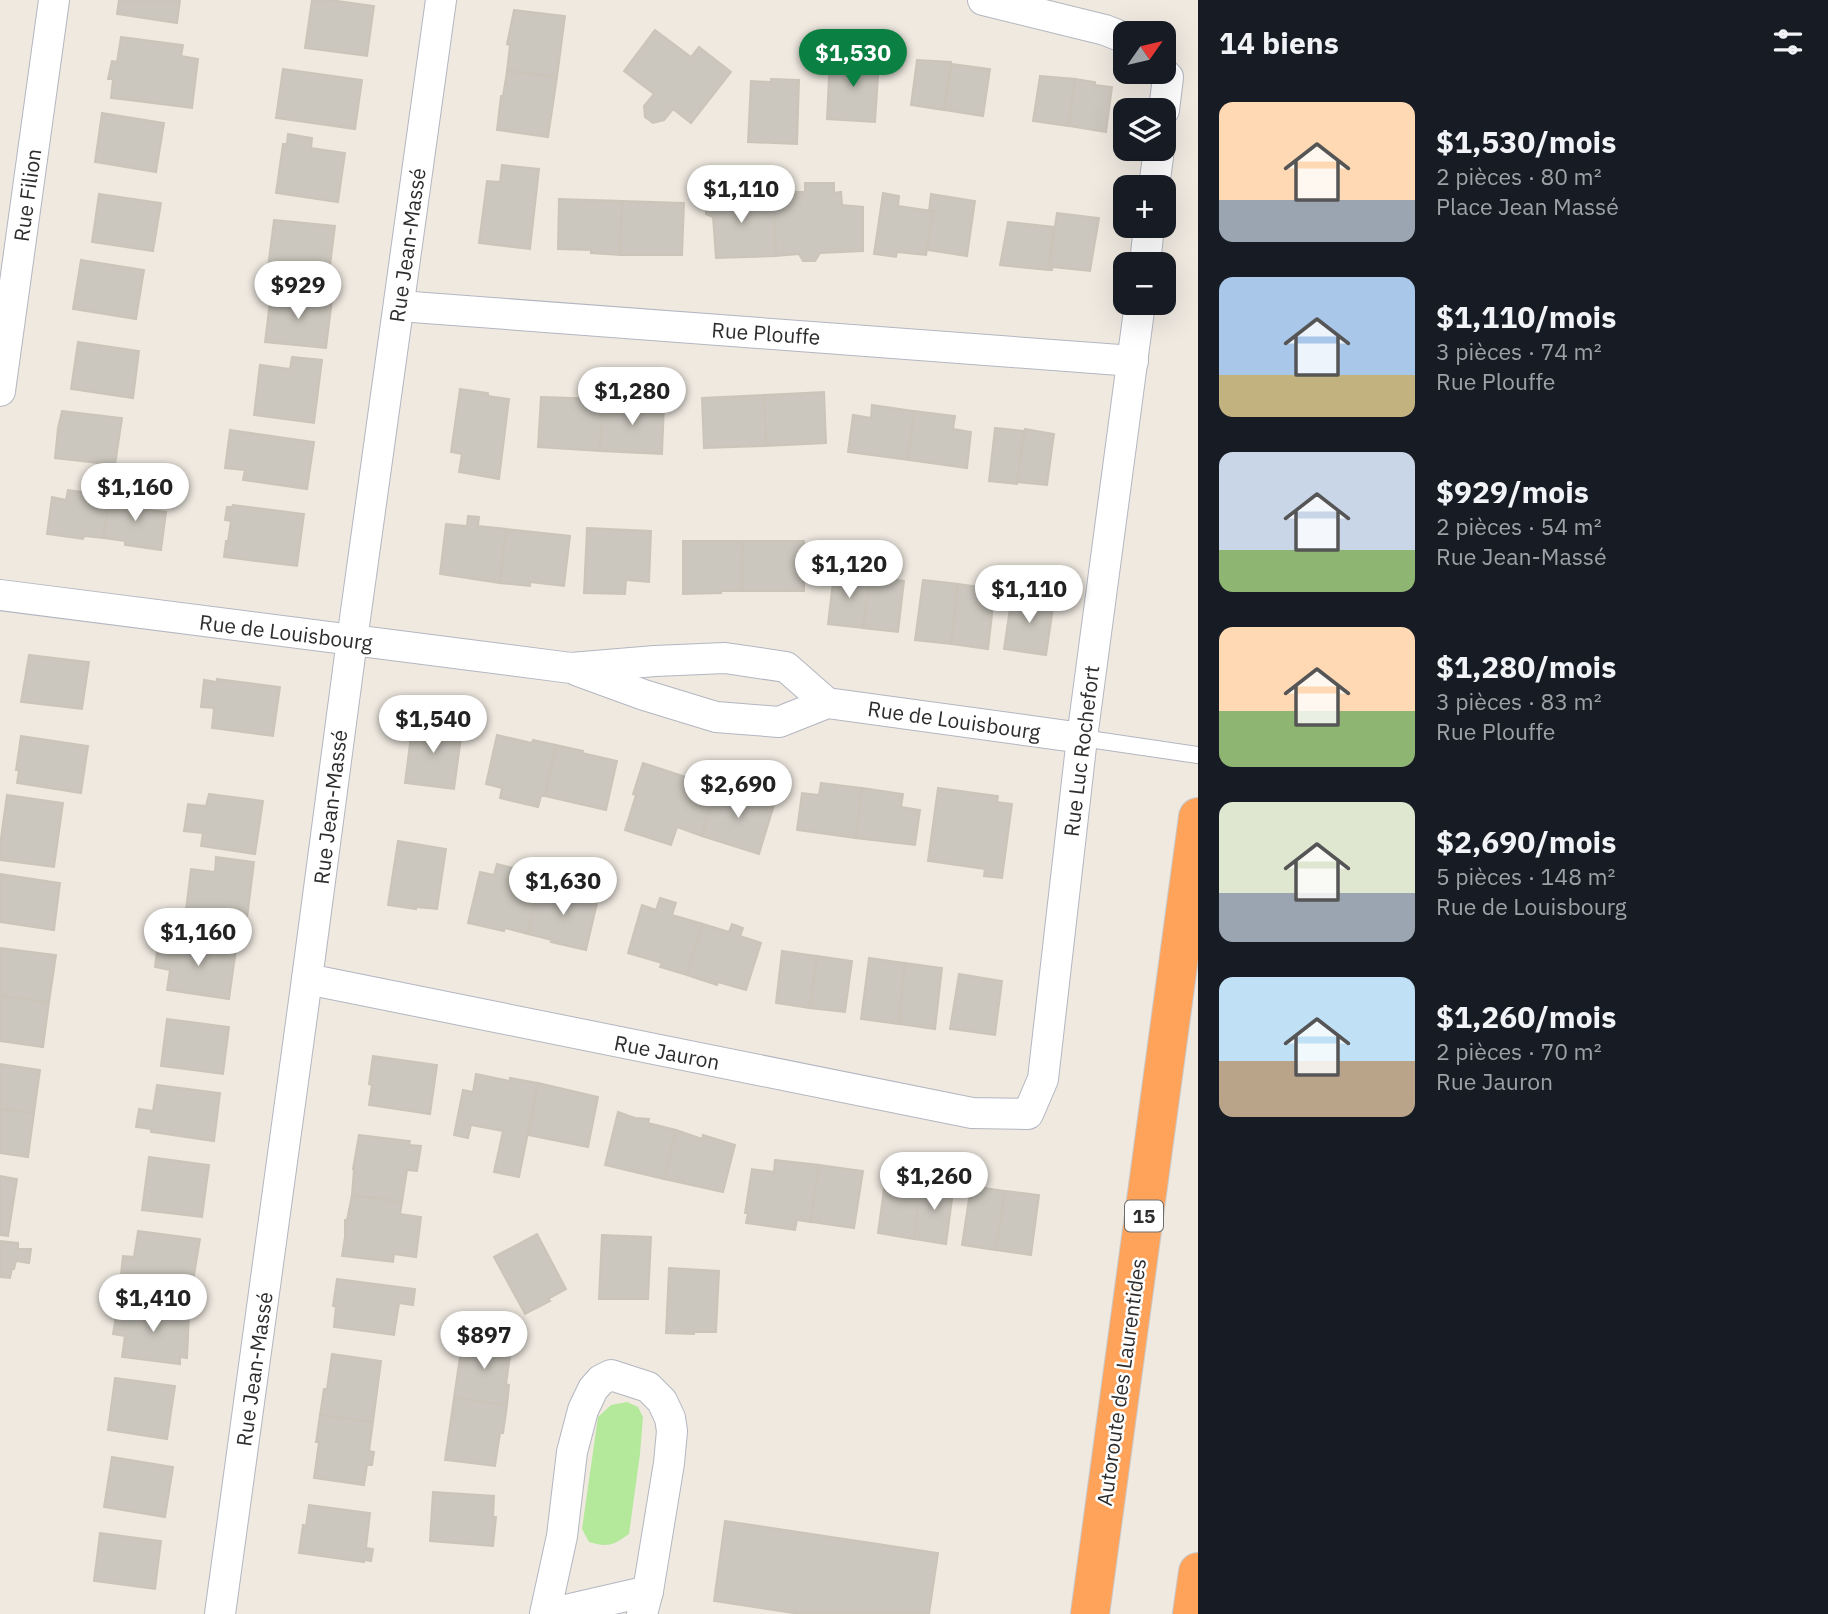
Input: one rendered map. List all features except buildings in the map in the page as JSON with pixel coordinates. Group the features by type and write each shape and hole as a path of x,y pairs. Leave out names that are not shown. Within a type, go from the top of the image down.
{"highway":[{"name":"Autoroute des Laurentides","path":"1090,1614 1198,817"},
{"path":"1192,1614 1198,1572"}],"street":[{"name":"Rue Filion","path":"0,391 54,0"},
{"name":"Rue Jean-Massé","path":"220,1614 440,0"},
{"path":"983,0 1113,33"},
{"name":"Rue Plouffe","path":"399,306 1133,361"},
{"name":"Rue Luc Rochefort","path":"1028,1114 1043,1079 1082,738 1139,315"},
{"name":"Rue de Louisbourg","path":"0,595 571,668 724,658 786,667 827,703"},
{"name":"Rue de Louisbourg","path":"571,668 644,695 716,717 779,722 827,703 1082,738"},
{"name":"Rue Jauron","path":"307,979 972,1113 1028,1114"},
{"path":"611,1375 648,1387 662,1401 670,1418 672,1431 645,1602 546,1614 562,1536 572,1452 583,1410 593,1389 601,1380 611,1375"}],"lane":[{"path":"1082,738 1198,755"}],"green space":[{"path":"627,1402 638,1407 643,1417 629,1534 610,1544 596,1544 589,1542 582,1529 598,1417 611,1405"}]}
